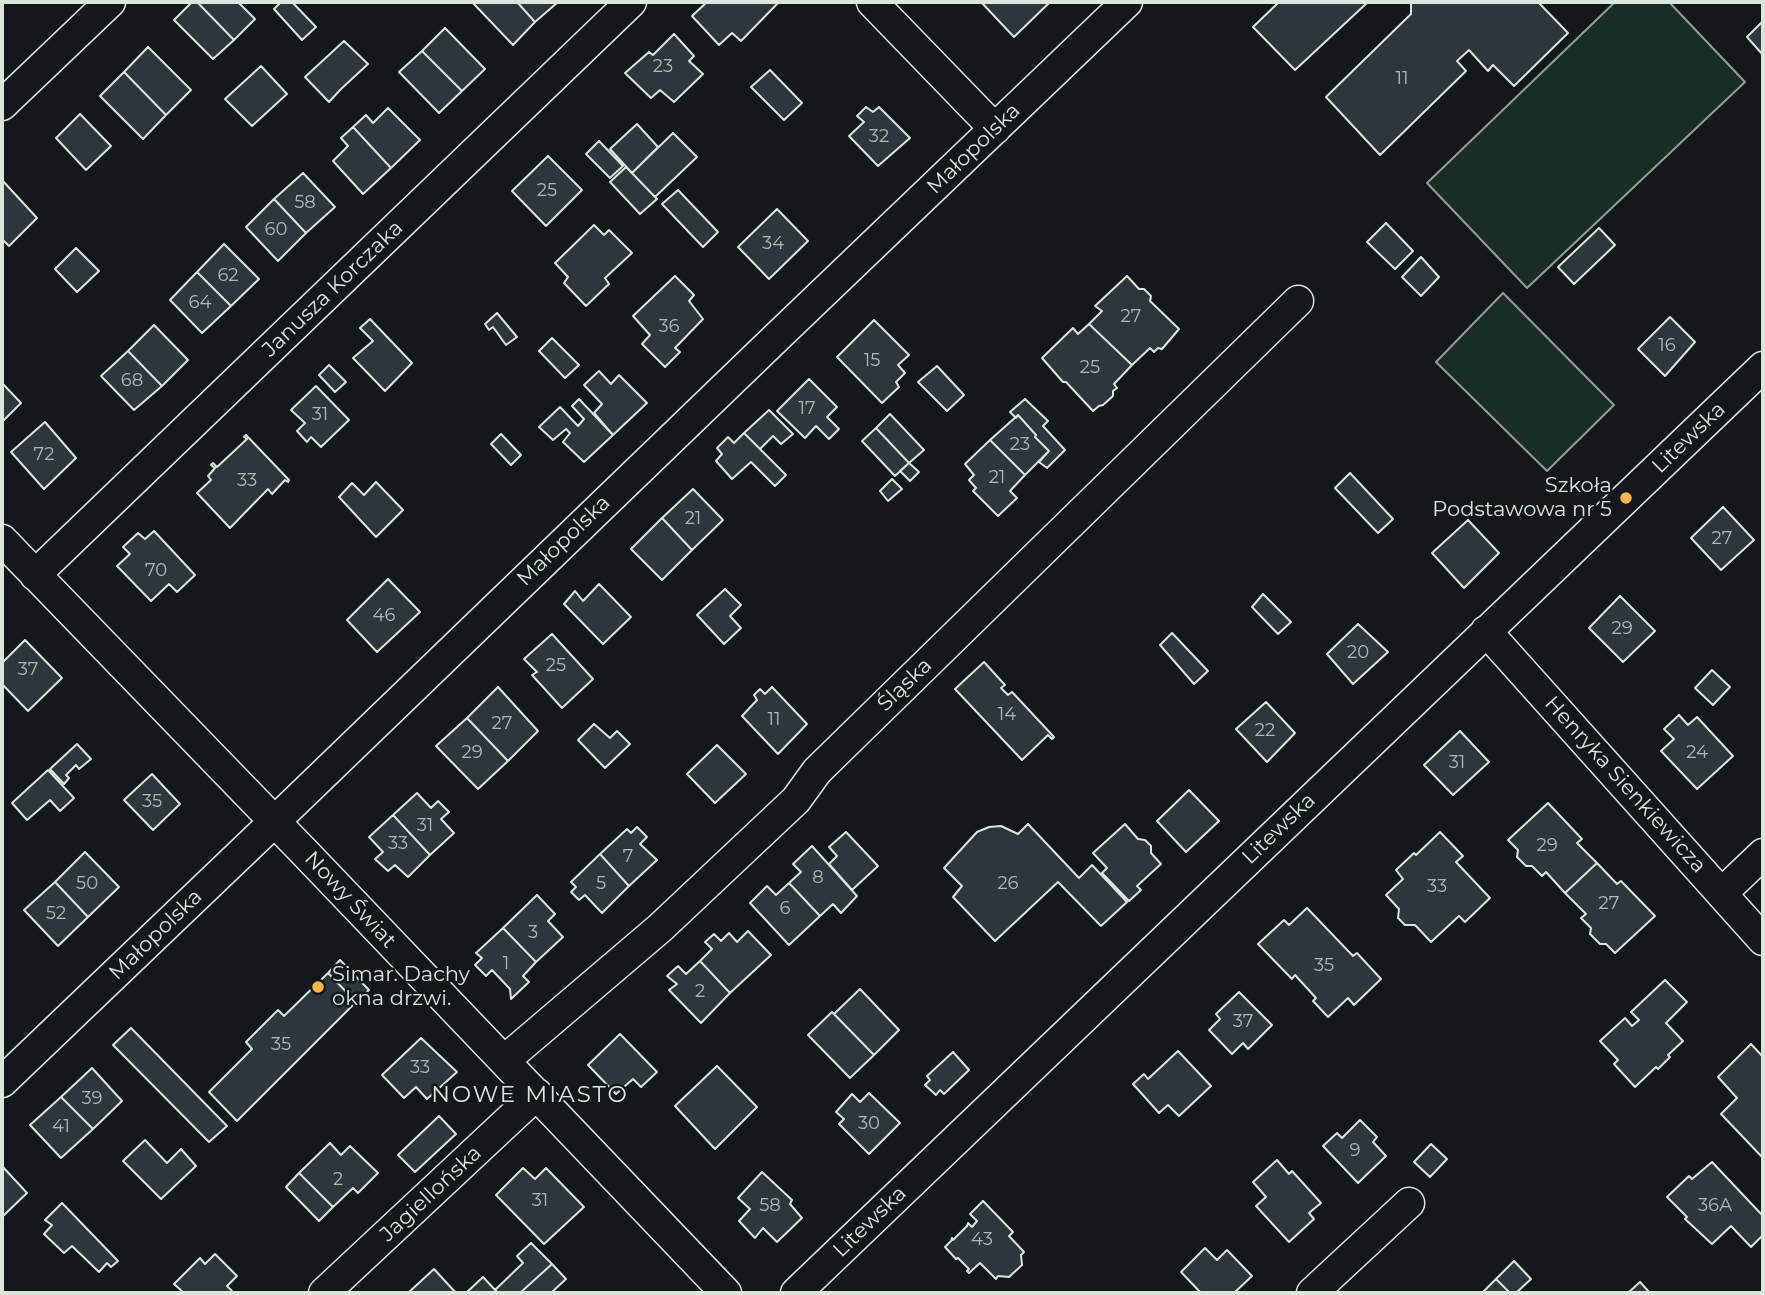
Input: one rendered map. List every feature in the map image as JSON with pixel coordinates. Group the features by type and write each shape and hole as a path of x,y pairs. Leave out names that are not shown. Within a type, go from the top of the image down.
{"street":[{"path":"2,105 110,2"},
{"name":"Janusza Korczaka","path":"35,575 631,2"},
{"path":"872,2 995,129"},
{"name":"Małopolska","path":"2,1082 1127,2"},
{"name":"Śląska","path":"505,1060 660,928 796,800 817,771 1298,301"},
{"name":"Litewska","path":"796,1293 1763,367"},
{"name":"Nowy Świat","path":"4,545 505,1060 726,1293"},
{"name":"Henryka Sienkiewicza","path":"1486,631 1763,940"},
{"path":"1723,893 1763,854"},
{"name":"Jagiellońska","path":"324,1293 537,1094"},
{"path":"1312,1293 1409,1203"}],"green space":[{"path":"1615,2 1669,2 1745,82 1527,288 1427,183"},
{"path":"1503,293 1614,405 1547,471 1436,362"}],"building":[{"path":"192,2 197,2 234,40 213,59 174,20"},
{"path":"197,2 238,2 255,19 234,40"},
{"path":"281,2 292,2 316,27 302,40 274,9"},
{"path":"472,2 517,2 535,22 513,45"},
{"path":"517,2 558,2 535,22"},
{"path":"707,2 778,3 741,41 732,33 719,45 692,16"},
{"path":"981,2 1050,2 1014,37"},
{"path":"1279,2 1368,2 1295,70 1253,27"},
{"path":"1411,2 1538,2 1568,33 1514,86 1493,65 1488,71 1469,50 1457,61 1466,71 1380,155 1326,97 1411,14"},
{"path":"1763,21 1763,55 1747,37"},
{"path":"445,28 485,69 462,91 422,51"},
{"path":"674,34 694,56 689,61 703,74 674,102 660,90 651,98 625,73 649,52 653,55"},
{"path":"344,41 368,64 329,102 305,77"},
{"path":"148,47 191,90 166,115 124,72"},
{"path":"422,51 462,91 439,113 399,72"},
{"path":"261,66 287,94 252,126 225,99"},
{"path":"770,70 802,103 784,120 751,87"},
{"path":"124,72 166,115 143,139 100,96"},
{"path":"866,107 873,112 879,107 910,138 878,166 849,136 864,122 857,116"},
{"path":"388,108 420,140 391,168 353,127 366,115 373,123"},
{"path":"80,114 111,146 86,170 56,138"},
{"path":"637,124 658,147 632,173 610,149"},
{"path":"353,127 391,168 363,194 333,161 348,146 341,138"},
{"path":"673,133 697,157 655,197 632,173"},
{"path":"599,141 623,166 610,178 586,154"},
{"path":"548,156 582,190 546,226 512,191"},
{"path":"626,167 657,199 640,214 610,182"},
{"path":"303,173 335,207 306,233 274,199"},
{"path":"2,180 37,218 9,246 2,239"},
{"path":"678,190 718,232 703,247 662,204"},
{"path":"274,199 306,233 278,261 246,227"},
{"path":"777,209 808,241 769,279 738,247"},
{"path":"1386,223 1413,251 1395,269 1367,242"},
{"path":"594,225 604,235 609,230 632,253 605,278 609,284 586,306 564,283 568,277 555,263"},
{"path":"1599,228 1615,245 1574,284 1558,267"},
{"path":"224,244 259,279 231,306 197,272"},
{"path":"76,248 99,271 77,292 55,269"},
{"path":"1421,257 1439,277 1421,296 1402,277"},
{"path":"197,272 231,306 202,333 170,300"},
{"path":"675,276 694,295 689,301 703,319 675,348 680,352 665,367 642,344 650,335 633,316"},
{"path":"1127,276 1139,289 1144,289 1151,296 1150,301 1179,329 1162,349 1158,348 1154,352 1150,348 1132,365 1089,324 1102,311 1095,306"},
{"path":"497,313 517,337 506,345 493,327 489,330 485,324"},
{"path":"1670,317 1695,342 1665,376 1638,349"},
{"path":"370,319 412,363 385,391 353,358 373,341 360,328"},
{"path":"874,320 909,355 898,365 905,373 896,382 899,387 882,403 837,357"},
{"path":"1089,324 1132,365 1114,384 1117,388 1113,391 1113,396 1093,411 1042,358 1073,328 1078,334"},
{"path":"154,325 188,360 162,386 128,351"},
{"path":"552,338 579,365 565,378 539,351"},
{"path":"128,351 162,386 134,410 101,376"},
{"path":"329,365 346,382 335,392 319,375"},
{"path":"937,366 964,395 947,411 918,382"},
{"path":"599,371 611,384 619,375 647,403 613,435 594,413 602,404 584,385"},
{"path":"809,379 837,407 827,417 839,429 829,439 816,426 805,438 777,411"},
{"path":"2,383 21,403 2,422"},
{"path":"316,386 349,420 321,447 311,437 307,442 297,431 305,423 291,410"},
{"path":"579,399 613,435 584,462 563,442 570,433 566,429 553,440 539,427 560,407 578,426 584,419 572,406"},
{"path":"1025,399 1048,421 1043,426 1065,450 1047,468 1039,462 1049,451 1018,415 1016,418 1010,412"},
{"path":"769,410 793,434 781,444 773,436 760,449 744,433"},
{"path":"890,414 924,450 909,463 876,428"},
{"path":"1018,415 1049,451 1025,475 990,440"},
{"path":"45,422 76,458 44,489 11,452"},
{"path":"876,428 909,463 895,476 862,441"},
{"path":"744,433 786,475 775,486 751,462 732,479 716,461 722,454 717,448 728,437 734,443"},
{"path":"501,434 521,455 511,465 491,444"},
{"path":"246,435 289,480 285,480 272,494 268,489 230,528 197,493 211,480 208,476 215,468 211,465 213,463 217,467 247,439 244,437"},
{"path":"990,440 1025,475 1010,491 1017,498 998,516 973,491 976,488 969,480 974,475 965,464"},
{"path":"909,463 919,472 910,481 900,471"},
{"path":"1350,473 1393,519 1378,533 1335,488"},
{"path":"892,479 902,489 888,501 880,491"},
{"path":"376,482 403,510 376,537 339,497 352,483 364,495"},
{"path":"693,489 723,520 692,550 662,518"},
{"path":"1723,507 1754,540 1721,570 1691,538"},
{"path":"662,518 692,550 662,580 631,549"},
{"path":"1468,520 1499,553 1464,588 1432,553"},
{"path":"154,531 195,575 177,592 169,584 151,601 117,566 130,554 123,547 138,533 145,539"},
{"path":"388,579 420,612 377,652 347,620"},
{"path":"599,584 631,617 603,644 564,604 575,591 583,601"},
{"path":"725,589 741,605 730,616 741,628 724,644 697,615"},
{"path":"1263,594 1291,622 1278,634 1252,607"},
{"path":"1620,596 1655,631 1623,662 1589,628"},
{"path":"1358,624 1388,652 1353,684 1327,654"},
{"path":"1172,633 1208,671 1194,684 1160,645"},
{"path":"552,634 593,679 562,708 532,675 537,672 524,659"},
{"path":"25,640 62,678 28,711 2,684 2,663"},
{"path":"984,662 1005,685 1001,688 1008,695 1012,692 1054,737 1052,739 1048,735 1022,760 955,689"},
{"path":"1712,670 1730,687 1713,705 1695,688"},
{"path":"498,687 538,731 508,761 467,718"},
{"path":"772,687 807,724 778,754 742,716 757,700 754,695 760,689 765,694"},
{"path":"1266,702 1295,733 1267,762 1236,729"},
{"path":"1679,715 1688,725 1697,717 1733,756 1697,789 1661,751 1674,739 1664,729"},
{"path":"467,718 508,761 478,789 436,746"},
{"path":"594,724 610,738 617,731 630,744 605,768 578,740"},
{"path":"1460,731 1489,762 1453,795 1424,765"},
{"path":"77,744 91,759 79,769 76,765 66,775 69,778 64,784 50,769"},
{"path":"717,745 746,774 715,803 687,774"},
{"path":"48,770 74,798 60,811 50,800 27,820 12,803"},
{"path":"152,774 180,804 153,830 124,800"},
{"path":"1189,790 1219,821 1186,852 1157,821"},
{"path":"417,793 431,808 438,801 449,812 441,819 454,833 430,855 393,815"},
{"path":"1548,803 1582,839 1577,843 1597,863 1565,893 1546,872 1542,876 1532,866 1526,866 1517,857 1518,850 1508,840"},
{"path":"393,815 430,855 408,877 395,865 388,871 375,859 383,852 369,837"},
{"path":"1028,824 1079,878 1092,865 1127,902 1101,926 1058,882 995,941 953,897 962,886 944,868 977,832 1001,826 1018,834"},
{"path":"1125,824 1138,839 1145,840 1151,846 1151,853 1161,864 1137,886 1141,890 1129,901 1102,873 1107,868 1093,853"},
{"path":"637,827 647,837 640,844 657,860 629,886 600,854 627,829 631,833"},
{"path":"846,832 878,866 852,890 829,864 837,856 829,847"},
{"path":"1440,832 1463,856 1456,862 1490,898 1465,922 1459,916 1431,942 1415,925 1405,925 1398,918 1399,909 1386,895 1403,879 1396,870"},
{"path":"812,846 857,896 841,913 833,904 820,916 789,883 801,872 793,864"},
{"path":"85,852 119,887 88,917 55,882"},
{"path":"600,854 629,886 602,913 585,895 579,900 571,892 576,887 571,882"},
{"path":"1597,863 1617,884 1621,881 1655,916 1615,953 1590,934 1591,928 1581,918 1586,914 1565,893"},
{"path":"55,882 88,917 58,946 24,910"},
{"path":"789,883 820,916 789,945 750,903 767,886 776,895"},
{"path":"537,895 555,914 548,921 563,937 536,962 503,928"},
{"path":"1307,908 1353,956 1357,953 1381,979 1354,1005 1348,998 1328,1017 1313,1001 1316,998 1295,975 1292,979 1258,944 1284,920 1289,925"},
{"path":"503,928 536,962 523,976 529,982 511,999 510,989 492,970 486,976 475,965 482,958 476,953"},
{"path":"748,931 771,955 730,993 700,961 712,949 705,942 714,934 721,941 729,933 737,942"},
{"path":"340,960 369,990 356,1002 328,973"},
{"path":"700,961 730,993 701,1023 669,990 677,984 667,976 678,966 686,974"},
{"path":"328,973 356,1002 237,1121 209,1092 252,1049 246,1042 278,1010 284,1016"},
{"path":"1665,980 1687,1002 1666,1023 1683,1041 1658,1069 1656,1067 1635,1087 1614,1064 1618,1060 1600,1041 1625,1018 1632,1026 1639,1020 1631,1012"},
{"path":"860,989 899,1030 874,1055 834,1014"},
{"path":"1239,992 1272,1025 1248,1049 1243,1043 1232,1054 1209,1030 1220,1019 1216,1014"},
{"path":"832,1012 874,1055 850,1078 808,1035"},
{"path":"131,1028 227,1126 209,1142 113,1045"},
{"path":"620,1034 657,1072 641,1087 633,1079 616,1094 588,1065"},
{"path":"421,1038 457,1072 427,1099 416,1087 404,1098 382,1075"},
{"path":"1751,1044 1763,1057 1763,1158 1721,1114 1737,1098 1718,1077"},
{"path":"1178,1051 1211,1086 1179,1116 1168,1105 1159,1113 1133,1084 1144,1074 1148,1079"},
{"path":"953,1052 969,1070 944,1094 940,1090 936,1095 925,1085 930,1080 927,1076"},
{"path":"717,1066 757,1107 715,1149 675,1106"},
{"path":"92,1068 122,1101 93,1129 61,1097"},
{"path":"869,1093 900,1123 869,1154 839,1124 844,1119 836,1112 852,1094 860,1102"},
{"path":"61,1097 93,1129 61,1158 30,1125"},
{"path":"439,1116 456,1134 415,1172 398,1155"},
{"path":"1360,1120 1377,1137 1373,1142 1386,1156 1358,1183 1323,1146 1337,1133 1342,1138"},
{"path":"145,1140 167,1163 181,1149 196,1166 161,1199 123,1161"},
{"path":"330,1143 341,1155 350,1146 378,1173 358,1193 353,1188 333,1207 299,1173"},
{"path":"1431,1144 1447,1159 1430,1177 1414,1162"},
{"path":"1277,1160 1289,1174 1292,1171 1321,1203 1309,1213 1314,1219 1289,1242 1256,1206 1266,1197 1253,1182"},
{"path":"1712,1162 1763,1216 1763,1235 1751,1247 1731,1226 1712,1244 1685,1219 1687,1217 1667,1197 1689,1176 1692,1179"},
{"path":"2,1166 27,1193 2,1217"},
{"path":"523,1168 535,1179 546,1168 584,1207 544,1244 496,1195"},
{"path":"762,1172 792,1200 790,1204 802,1218 777,1242 763,1228 755,1238 739,1221 750,1209 738,1198"},
{"path":"299,1173 333,1207 319,1221 286,1187"},
{"path":"983,1201 1013,1232 1009,1236 1024,1252 1021,1255 1022,1265 1009,1277 998,1276 996,1279 980,1263 969,1273 969,1269 945,1247 968,1223 972,1227 977,1221 970,1214"},
{"path":"62,1203 118,1261 111,1267 107,1263 99,1272 72,1246 64,1253 44,1234 52,1225 45,1220"},
{"path":"531,1243 552,1264 520,1293 498,1293 495,1290 523,1263 517,1256"},
{"path":"1205,1248 1217,1260 1227,1250 1252,1276 1234,1293 1201,1293 1181,1272"},
{"path":"215,1254 237,1276 227,1286 232,1291 230,1293 184,1293 174,1284 200,1258 205,1264"},
{"path":"1514,1261 1531,1279 1516,1293 1510,1293 1496,1279"},
{"path":"552,1264 566,1279 551,1293 520,1293"},
{"path":"434,1269 456,1293 408,1293"},
{"path":"483,1277 498,1293 466,1293"},
{"path":"1496,1279 1510,1293 1483,1292"},
{"path":"1640,1282 1650,1293 1628,1293"}],"place":[{"name":"Szkoła Podstawowa nr 5","path":"1626,498"},
{"name":"Simar. Dachy okna drzwi.","path":"318,987"}],"district":[{"name":"NOWE MIASTO","path":"530,1095"}]}
